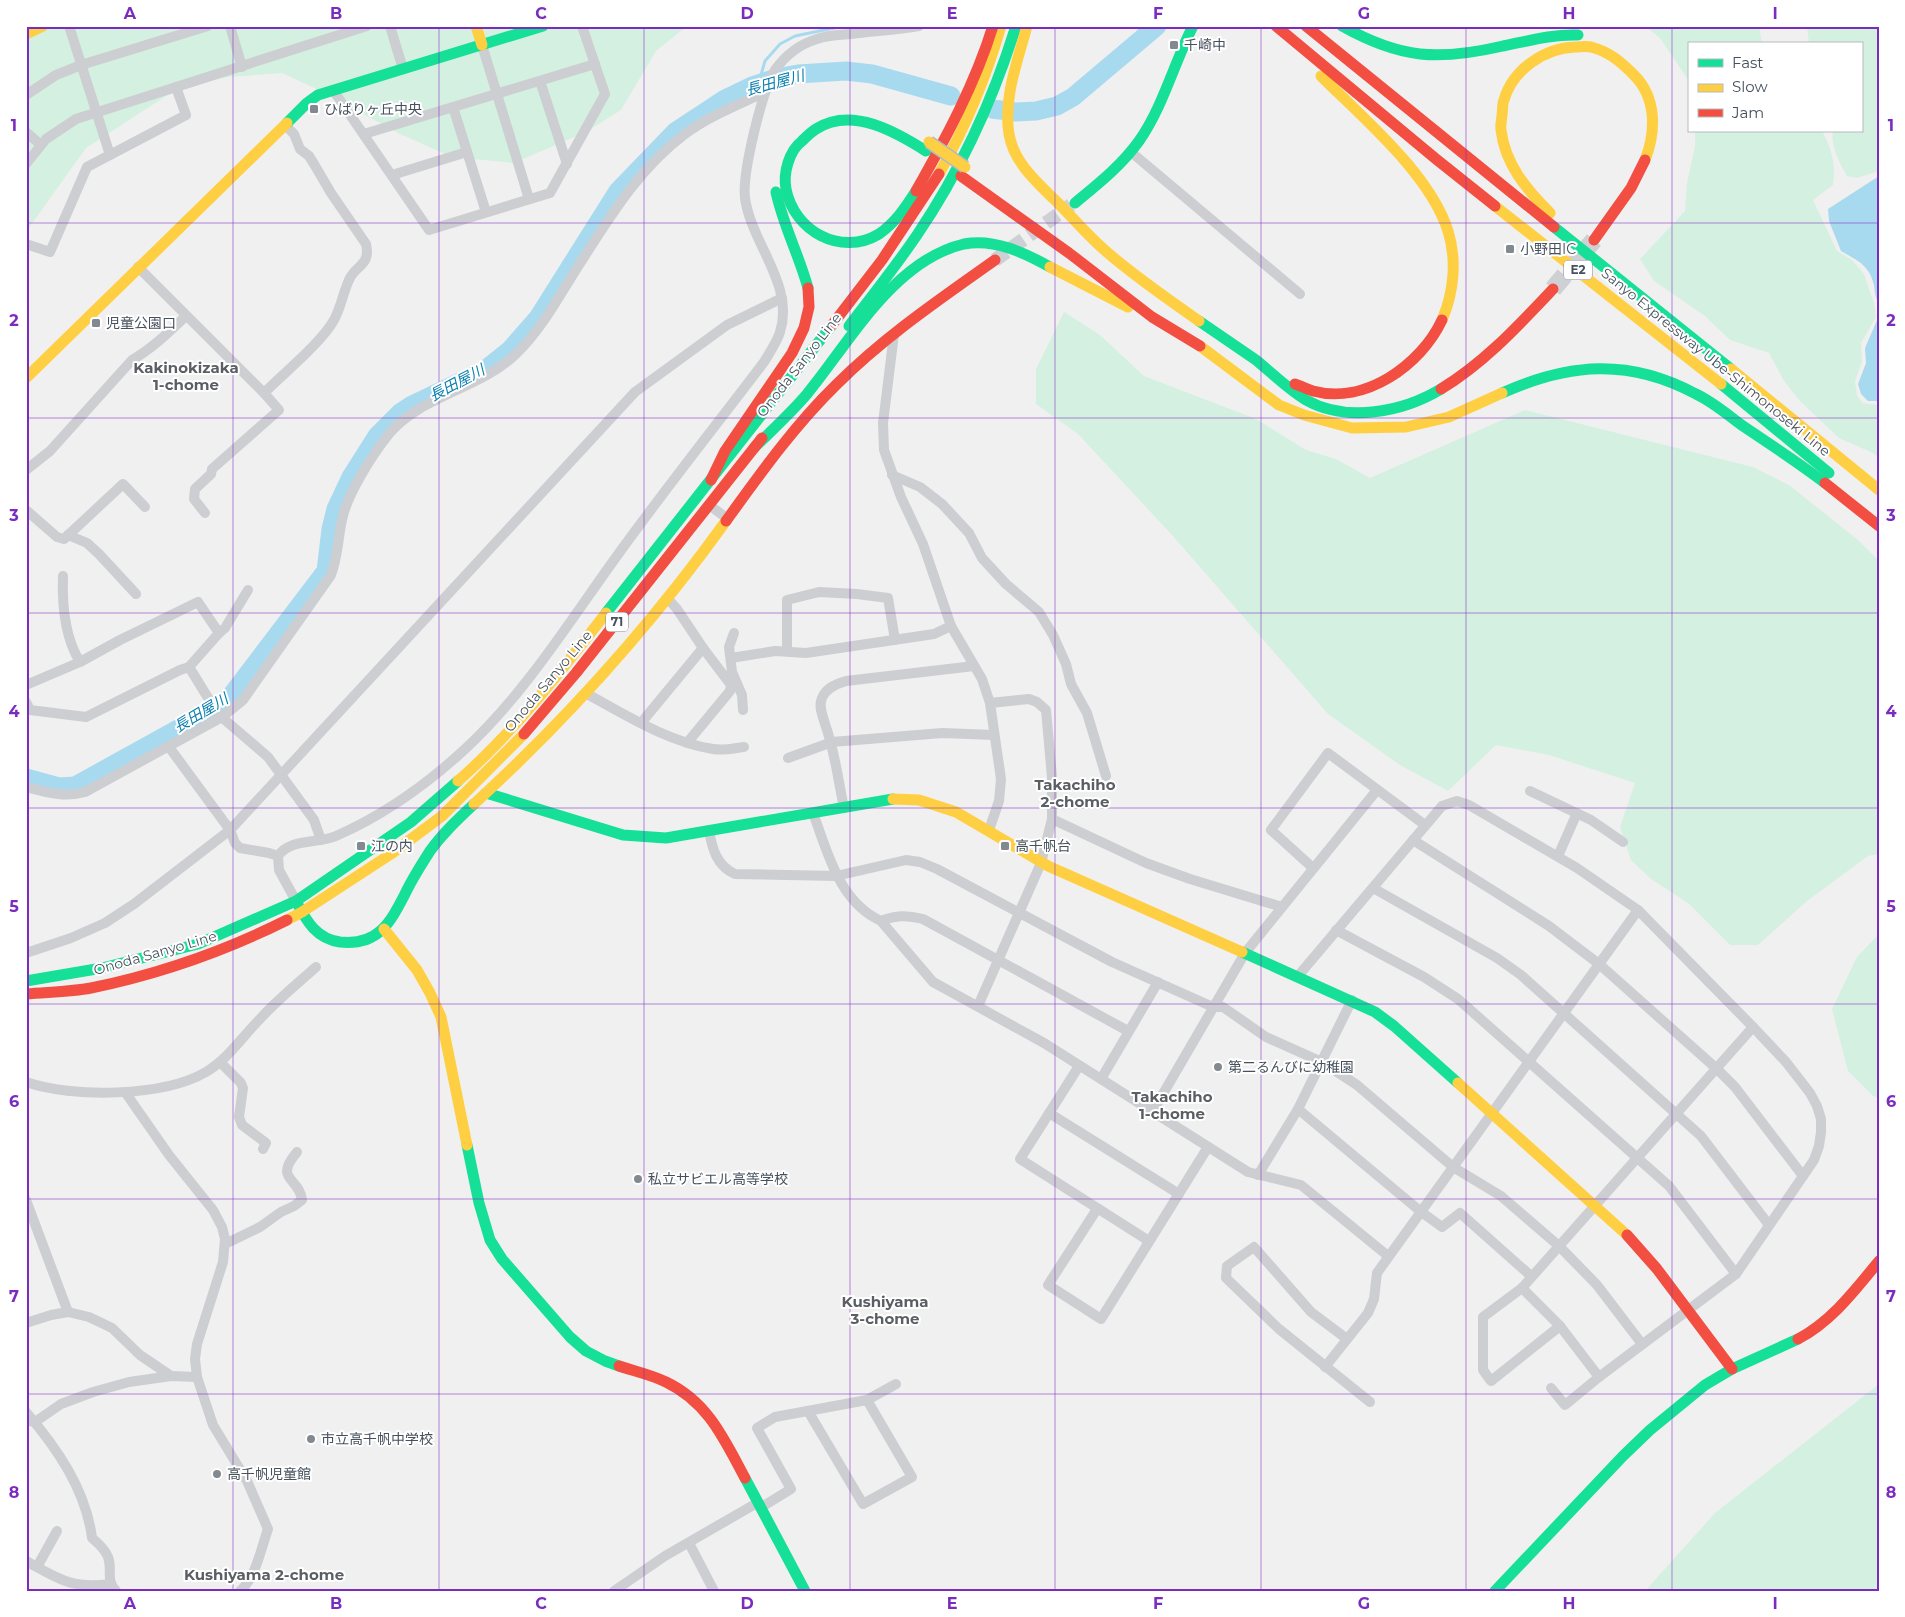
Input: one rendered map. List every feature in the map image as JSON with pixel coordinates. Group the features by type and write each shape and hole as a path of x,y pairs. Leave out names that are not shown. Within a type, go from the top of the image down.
{"main road":[{"path":"26,34 43,26"},
{"path":"476,26 482,45"},
{"path":"26,378 307,103 318,95 543,26"},
{"path":"928,146 882,126 852,120 837,121 824,125 804,138 792,153 785,176 791,208 811,232 827,240 855,242 875,236 885,229 902,212 951,126 975,78 993,26"},
{"name":"Onoda Sanyo Line","path":"26,981 102,968 198,944 296,901 411,822 482,760 564,667 867,281 914,215 973,107 1002,26"},
{"name":"Onoda Sanyo Line","path":"26,994 89,988 135,977 195,959 246,940 302,912 391,854 442,816 527,731 576,673 754,448 900,259 940,198 983,114 1016,26"},
{"path":"1026,26 1006,115 1013,149 1032,176 1113,258 1316,405 1350,412 1384,410 1407,405 1436,392 1475,365 1557,292 1535,322 1469,380 1448,395 1426,407 1405,415 1371,421 1351,422 1332,418 1284,403 1241,376"},
{"path":"1075,203 1115,170 1131,152 1149,123 1177,56 1193,26"},
{"path":"1271,26 1370,125 1416,177 1436,205 1447,230 1452,246 1454,270 1452,293 1439,329 1416,358 1393,376 1373,386 1335,393 1313,391 1274,376"},
{"name":"Sanyo Expressway Ube-Shimonoseki Line","path":"1276,26 1436,159 1771,424 1879,515"},
{"name":"Sanyo Expressway Ube-Shimonoseki Line","path":"1306,26 1430,129 1743,378 1879,490"},
{"path":"1342,26 1372,43 1406,54 1421,56 1452,56 1476,53 1555,36 1589,36 1603,40 1630,56 1641,66 1656,91 1662,120 1660,145 1649,173 1632,202 1598,243 1646,158 1654,125 1649,95 1634,73 1626,64 1611,54 1598,49 1580,46 1561,47 1535,58 1516,74 1510,83 1502,104 1500,126 1506,153 1516,173 1535,197 1632,290"},
{"path":"711,480 725,451 801,339 808,318 809,293 806,278 780,211 774,178 778,158 798,128 818,116 831,111 857,110 885,116 896,122 963,171 1095,262 1174,302"},
{"path":"963,171 1152,317 1202,348 1280,405 1304,415 1352,428 1389,428 1419,425 1449,416 1523,384 1572,370 1608,368 1645,373 1677,383 1727,413 1810,472 1879,526"},
{"path":"754,448 806,395 888,292 921,263 937,254 954,248 971,243 992,244 1019,251 1104,295 1152,317"},
{"path":"296,901 311,929 322,937 339,942 362,941 372,938 384,929 394,917 421,865 438,840 450,826 587,694 612,666 668,599 770,460 817,404 851,370 894,334 995,260"},
{"path":"486,793 623,835 647,838 666,838 899,798 916,799 952,809 1041,863 1245,952 1375,1012 1394,1026 1492,1112 1627,1235 1657,1269 1732,1369"},
{"path":"384,929 400,945 434,997 441,1017 464,1139 479,1203 490,1240 502,1259 570,1337 586,1351 605,1360 665,1381 694,1400 709,1415 722,1435 804,1591"},
{"path":"1494,1591 1650,1430 1705,1385 1732,1369 1809,1333 1839,1309 1879,1261"}],"street":[{"path":"69,26 110,156"},
{"path":"26,95 50,79 81,65 208,26"},
{"path":"230,26 242,67"},
{"path":"26,164 41,145 59,129 76,119 367,26"},
{"path":"390,26 403,69"},
{"path":"333,90 429,230 550,193 605,94 582,26"},
{"path":"296,901 279,870 278,856 282,850 291,845 334,837 387,811 410,795 465,749 502,710 562,632 660,495 764,362 781,331 782,298 774,273 755,234 745,198 744,182 765,92 775,71 785,58 816,39 919,26"},
{"path":"482,45 529,199"},
{"path":"364,134 595,64"},
{"path":"540,81 567,164"},
{"path":"26,244 50,252 87,167 186,115 176,87"},
{"path":"26,786 58,795 79,794 169,747 220,716 242,700 331,575 336,564 342,520 348,500 388,435 408,416 508,362 522,349 542,324 622,198 660,156 692,130 721,113 765,92"},
{"path":"453,107 486,212"},
{"path":"264,393 325,333 339,310 349,278 362,266 368,252 366,244 331,193 309,156 300,150 294,134 285,125"},
{"path":"26,132 41,145"},
{"path":"392,176 467,152"},
{"path":"1131,152 1300,294"},
{"path":"138,267 279,410 212,469 211,474 195,489 194,499 205,513"},
{"path":"26,953 71,938 105,923 150,892 230,830 635,392 726,326 782,298"},
{"path":"26,470 50,451 132,360 157,344 186,316"},
{"path":"894,334 883,423 884,450 892,475 923,544 951,626 982,679 990,703 994,735 1000,758 1001,779 999,801 989,830"},
{"path":"892,475 920,487 942,504 969,533 982,558 1006,584 1039,612 1053,635 1066,664 1071,684 1087,713 1106,776"},
{"path":"26,510 57,538 64,539 123,484 145,507"},
{"path":"709,504 728,518"},
{"path":"68,535 87,543 93,548 136,594"},
{"path":"63,576 62,603 74,653 80,662"},
{"path":"26,702 30,710 86,716 189,667 225,628 248,590"},
{"path":"787,651 787,600 819,592 888,598 895,640"},
{"path":"668,599 731,684 730,691 687,743"},
{"path":"26,685 80,662 198,602 219,633"},
{"path":"731,658 775,651 806,653 934,634 951,626"},
{"path":"734,633 729,647 732,672 742,695 743,710"},
{"path":"641,723 703,648"},
{"path":"844,808 832,742 821,710 821,699 826,692 836,684 974,666"},
{"path":"189,667 220,716 268,757 314,820 321,840"},
{"path":"587,694 641,723 687,743 716,750 744,747"},
{"path":"978,1006 1000,960 1041,863 1052,819 1052,777 1046,710 1037,702 1029,699 990,703"},
{"path":"788,758 832,742 942,733 994,735"},
{"path":"169,747 230,830 235,843 240,848 262,851 278,856"},
{"path":"1313,868 1271,830 1328,754 1425,825"},
{"path":"1153,1111 1245,952 1377,790"},
{"path":"1530,791 1590,820 1623,842"},
{"path":"1298,976 1442,806 1457,801 1469,805 1558,856 1638,910 1786,1062 1818,1106 1821,1119 1819,1146 1814,1160 1736,1274 1642,1344 1565,1405 1551,1388"},
{"path":"1558,856 1577,813"},
{"path":"813,814 836,876 858,905 870,916 881,921 933,982 1044,1043 1248,1172 1301,1184 1388,1256"},
{"path":"1052,819 1146,863 1190,879 1282,907"},
{"path":"709,830 711,843 718,859 725,870 735,874 836,876 906,860 920,862 1020,912 1112,962 1213,1007 1223,1007 1266,1036 1322,1062 1357,1085 1453,1167 1501,1196 1559,1246 1597,1285 1642,1344"},
{"path":"1413,840 1549,926 1600,964 1717,1068 1735,1087 1803,1176"},
{"path":"1373,888 1497,958 1521,975 1701,1136 1769,1225"},
{"path":"1325,1367 1368,1312 1374,1299 1377,1273 1388,1256 1638,910"},
{"path":"881,921 895,916 907,915 923,919 1128,1031"},
{"path":"1336,930 1424,977 1458,999 1668,1186 1736,1274"},
{"path":"26,1082 44,1088 74,1091 125,1092 158,1087 191,1078 205,1072 220,1062 260,1018 316,967"},
{"path":"1101,1079 1158,982"},
{"path":"1258,1174 1298,1109 1352,1000"},
{"path":"1560,1326 1491,1381 1483,1370 1482,1317 1522,1288 1753,1027"},
{"path":"220,1062 244,1088 239,1117 242,1125 266,1143 263,1149"},
{"path":"1079,1066 1020,1160 1149,1241"},
{"path":"125,1092 169,1155 213,1210 222,1227 225,1244 223,1262 197,1344 195,1359 197,1378 213,1425 247,1481 268,1529 252,1572 245,1586 240,1591"},
{"path":"1298,1109 1420,1211 1442,1227 1460,1214 1531,1276"},
{"path":"1049,1113 1179,1194"},
{"path":"1097,1209 1048,1285 1101,1319 1208,1147"},
{"path":"225,1244 260,1227 302,1200 302,1196 286,1169 287,1164 297,1152"},
{"path":"26,1200 68,1312"},
{"path":"1347,1339 1311,1312 1254,1247 1227,1266 1226,1278 1279,1328 1370,1402"},
{"path":"1522,1288 1560,1326 1599,1377"},
{"path":"26,1323 68,1312 89,1317 112,1328 140,1354 171,1376"},
{"path":"31,1421 61,1404 130,1382 171,1376 197,1378"},
{"path":"614,1591 627,1586 665,1556 791,1489 757,1428 775,1417 867,1400 896,1384"},
{"path":"808,1411 863,1504 912,1476 867,1400"},
{"path":"26,1412 31,1421 60,1456 81,1496 90,1519 92,1538 100,1544 108,1556 113,1587 81,1586 68,1583 26,1562"},
{"path":"37,1567 57,1531"},
{"path":"689,1543 714,1591"}],"green space":[{"path":"26,26 687,26 656,51 621,110 586,132 514,163 452,157 400,134 323,92 282,73 229,77 183,85 86,148 26,232"},
{"path":"1645,26 1759,26 1762,42 1688,42 1688,80 1660,38"},
{"path":"1807,26 1879,26 1879,171 1857,178 1847,176 1834,148 1832,136 1833,132 1862,132 1862,42 1809,42"},
{"path":"1695,132 1822,132 1832,157 1833,185 1813,200 1837,251 1852,260 1864,274 1874,303 1876,317 1861,343 1862,362 1855,381 1857,395 1862,403 1879,405 1879,458 1873,453 1839,438 1801,402 1784,381 1769,353 1730,340 1705,316 1654,281 1640,259 1685,211 1687,183 1695,146"},
{"path":"1064,312 1100,335 1144,376 1256,419 1306,450 1336,459 1370,478 1525,410 1753,467 1789,485 1858,540 1879,561 1879,854 1868,856 1807,901 1758,945 1730,945 1688,903 1651,879 1631,860 1620,827 1635,783 1549,755 1496,745 1448,791 1400,765 1328,714 1172,535 1078,434 1036,404 1036,369"},
{"path":"1879,934 1879,1098 1873,1096 1848,1071 1832,1009 1857,957"},
{"path":"1879,1384 1879,1591 1645,1591 1715,1513"}],"water":[{"path":"1879,176 1879,304 1869,272 1857,260 1841,251 1829,221 1828,209"},
{"path":"1878,318 1879,401 1868,401 1861,394 1858,384 1866,363 1865,348"}],"waterway":[{"path":"752,86 761,75 765,61 780,44 795,36 844,26"},
{"name":"長田屋川","path":"992,109 1016,112 1036,111 1057,106 1073,97 1157,26"},
{"name":"長田屋川","path":"26,778 59,787 75,786 216,708 231,696 326,571 331,529 336,509 351,477 377,436 400,413 412,405 485,370 510,350 538,318 618,191 675,132 725,99 752,86 776,78 798,74 846,71 872,74 951,96"}],"tunnel":[{"path":"995,260 1071,205"},
{"path":"1553,289 1594,240"}],"traffic: fast":[{"path":"287,123 318,95 543,26"},
{"path":"849,326 909,247 962,160 997,81 1016,26"},
{"path":"1075,203 1117,167 1139,141 1155,114 1193,26"},
{"path":"1342,26 1363,37 1402,51 1439,55 1480,51 1549,37 1578,35"},
{"path":"916,191 904,209 885,230 864,240 850,243 835,241 821,236 809,228 791,204 786,189 785,176 790,156 797,145 816,129 844,120 873,124 901,136 926,151"},
{"path":"776,192 808,288"},
{"path":"1554,227 1731,369"},
{"path":"754,448 807,394 875,306 916,267 939,253 964,244 975,243 987,243 1009,248 1050,267"},
{"path":"1199,321 1256,360 1299,396 1322,407 1357,413 1375,412 1410,404 1441,389"},
{"path":"606,613 832,325"},
{"path":"1502,393 1551,375 1575,371 1599,369 1647,374 1671,382 1708,401 1825,483"},
{"path":"1721,384 1829,473"},
{"path":"26,981 102,968 198,944 296,901 411,822 458,781"},
{"path":"486,793 623,835 666,838 893,799"},
{"path":"297,903 309,923 325,937 340,942 353,942 373,936 388,923 435,844 474,804"},
{"path":"1242,952 1375,1012 1394,1026 1458,1083"},
{"path":"467,1145 479,1203 490,1240 502,1259 570,1337 586,1351 619,1366"},
{"path":"1495,1591 1650,1430 1705,1385 1732,1369 1798,1339"},
{"path":"745,1478 805,1591"}],"traffic: slow":[{"path":"26,34 43,26"},
{"path":"476,26 482,45"},
{"path":"939,174 958,138 974,101 989,64 1001,26"},
{"path":"1027,26 1012,79 1008,107 1009,134 1016,155 1028,173 1101,247 1141,280 1199,321"},
{"path":"1550,213 1525,185 1512,165 1503,142 1501,128 1503,103 1508,89 1523,70 1542,56 1564,48 1591,47 1615,58 1634,75 1642,84 1647,94 1652,116 1651,138 1645,160"},
{"path":"1321,76 1394,148 1411,168 1439,210 1448,231 1453,253 1452,287 1442,320"},
{"path":"26,378 287,123"},
{"path":"929,142 965,167"},
{"path":"1495,206 1721,384"},
{"path":"1050,267 1128,307"},
{"path":"1200,346 1279,405 1304,415 1352,428 1406,427 1449,417 1502,393"},
{"path":"1731,369 1879,490"},
{"path":"474,804 543,738 608,669 669,597 726,521"},
{"path":"458,781 518,722 606,613"},
{"path":"287,920 391,854 442,816 524,734"},
{"path":"893,799 919,800 956,812 1048,866 1242,952"},
{"path":"384,929 417,970 441,1017 467,1145"},
{"path":"1458,1083 1627,1235"}],"traffic: jam":[{"path":"916,191 959,110 978,69 993,26"},
{"path":"1276,26 1495,206"},
{"path":"1306,26 1554,227"},
{"path":"1594,240 1631,188 1645,160"},
{"path":"832,325 882,260 939,174"},
{"path":"961,176 1069,253 1152,317 1200,346"},
{"path":"726,521 792,434 854,367 933,304 995,260"},
{"path":"711,480 725,451 792,353 804,328 809,307 808,288"},
{"path":"1441,389 1486,356 1553,289"},
{"path":"1295,384 1313,391 1333,394 1371,387 1389,378 1406,366 1433,337 1442,320"},
{"path":"524,734 576,673 762,438"},
{"path":"1825,483 1879,526"},
{"path":"26,994 83,989 167,969 240,942 287,920"},
{"path":"1627,1235 1657,1269 1732,1369"},
{"path":"1798,1339 1832,1314 1852,1294 1879,1261"},
{"path":"619,1366 661,1380 681,1390 693,1400 704,1411 722,1436 745,1478"}],"place":[{"name":"千崎中","path":"1174,45"},
{"name":"ひばりヶ丘中央","path":"314,109"},
{"name":"小野田IC","path":"1510,249"},
{"name":"児童公園口","path":"96,323"},
{"name":"江の内","path":"361,846"},
{"name":"高千帆台","path":"1005,846"},
{"name":"第二るんびに幼稚園","path":"1218,1067"},
{"name":"私立サビエル高等学校","path":"638,1179"},
{"name":"市立高千帆中学校","path":"311,1439"},
{"name":"高千帆児童館","path":"217,1474"}],"district":[{"name":"Kakinokizaka 1-chome","path":"186,376"},
{"name":"Takachiho 2-chome","path":"1075,794"},
{"name":"Takachiho 1-chome","path":"1172,1106"},
{"name":"Kushiyama 3-chome","path":"885,1310"},
{"name":"Kushiyama 2-chome","path":"264,1575"}]}
